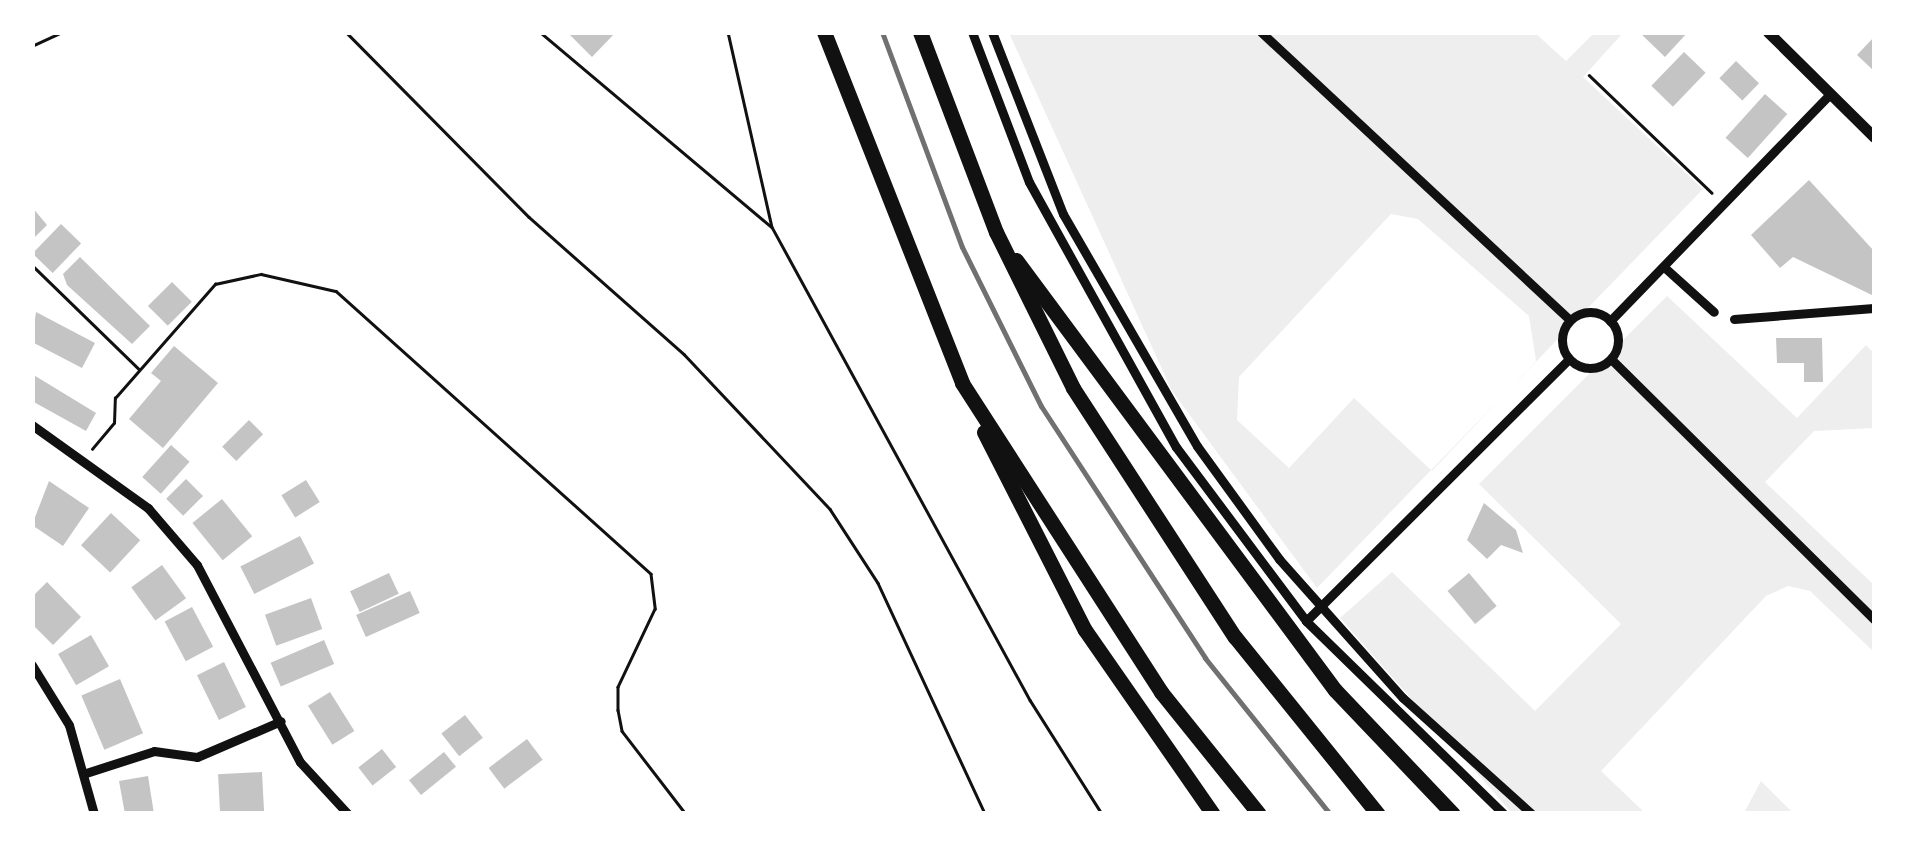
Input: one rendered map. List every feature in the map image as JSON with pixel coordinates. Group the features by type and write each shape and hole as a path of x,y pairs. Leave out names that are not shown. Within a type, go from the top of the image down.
{"highway":[{"path":"824,32 962,383 1085,630 1213,814"},
{"path":"920,32 996,232 1073,388 1168,542 1278,696 1378,814"},
{"path":"996,232 1335,690 1453,814"},
{"path":"962,383 1161,692 1258,814"}],"street":[{"path":"972,32 1029,182 1090,305 1176,447 1306,622 1504,814"},
{"path":"992,32 1107,303 1240,508 1445,741 1532,814"},
{"path":"1261,32 1570,320"},
{"path":"1768,32 1874,137"},
{"path":"1610,321 1830,94"},
{"path":"1664,267 1714,312"},
{"path":"1734,320 1874,308"},
{"path":"1588,312 1610,321 1618,344 1610,359 1592,368 1569,359 1562,337 1570,320 1588,312"},
{"path":"1306,622 1569,359"},
{"path":"1610,359 1874,618"},
{"path":"32,425 86,457 198,565 300,762 348,814"},
{"path":"32,665 86,773 94,814"},
{"path":"86,773 154,751 196,756 281,721"}],"path":[{"path":"32,46 62,32"},
{"path":"239,32 268,32"},
{"path":"346,32 530,217 684,354 830,509 878,582 985,814"},
{"path":"540,32 772,227"},
{"path":"728,32 772,227 1030,700 1102,814"},
{"path":"1589,75 1724,204"},
{"path":"32,265 140,370"},
{"path":"86,457 140,370 215,284 261,274 336,292 631,550 651,574 654,608 618,686 622,731 686,814"}],"shaded area":[{"path":"1009,33 1535,33 1566,61 1594,33 1623,33 1583,77 1703,189 1510,389 1536,361 1529,316 1418,219 1391,214 1239,377 1237,420 1289,468 1354,398 1431,470 1317,588 1172,391"},
{"path":"1667,296 1797,418 1866,345 1874,353 1874,428 1814,431 1765,482 1874,585 1874,652 1810,591 1788,586 1766,596 1601,771 1645,813 1512,813 1340,618 1392,572 1535,711 1621,624 1479,484"},
{"path":"1761,781 1793,813 1744,813"}],"building":[{"path":"567,32 616,32 592,57"},
{"path":"1639,32 1688,32 1665,57"},
{"path":"1874,37 1874,71 1857,55"},
{"path":"1684,52 1706,73 1673,107 1651,86"},
{"path":"1736,61 1759,83 1742,100 1719,78"},
{"path":"1765,94 1787,114 1748,158 1726,138"},
{"path":"1809,180 1874,251 1874,296 1793,257 1780,268 1751,235"},
{"path":"32,207 47,225 32,240"},
{"path":"61,224 81,243 53,273 33,253"},
{"path":"80,257 150,326 132,344 67,285 63,274"},
{"path":"172,282 192,302 168,326 148,306"},
{"path":"36,312 95,343 82,368 32,342"},
{"path":"1776,338 1822,338 1823,382 1804,382 1804,363 1777,363"},
{"path":"174,346 218,383 163,448 129,419 161,381 151,373"},
{"path":"32,374 96,413 86,431 32,401"},
{"path":"249,420 263,434 236,461 222,447"},
{"path":"171,445 190,462 161,494 142,477"},
{"path":"186,479 203,496 183,516 166,499"},
{"path":"306,480 320,502 295,517 281,495"},
{"path":"49,481 89,508 63,546 32,525"},
{"path":"222,499 252,536 223,560 192,523"},
{"path":"1484,503 1516,530 1523,553 1501,545 1487,559 1467,540"},
{"path":"111,513 140,540 110,572 81,545"},
{"path":"300,536 314,564 254,594 240,566"},
{"path":"162,565 186,598 155,621 131,587"},
{"path":"389,573 399,594 360,612 350,591"},
{"path":"1469,573 1497,606 1475,624 1448,591"},
{"path":"47,582 81,617 53,645 32,624 32,597"},
{"path":"410,591 420,613 366,637 356,615"},
{"path":"311,598 322,629 276,646 265,615"},
{"path":"192,607 213,647 186,661 165,622"},
{"path":"91,635 109,666 76,685 58,654"},
{"path":"324,640 334,664 281,687 271,663"},
{"path":"224,662 246,707 219,720 197,675"},
{"path":"120,679 143,733 104,750 81,695"},
{"path":"330,692 354,731 332,745 308,706"},
{"path":"465,715 483,738 459,756 441,733"},
{"path":"527,739 543,760 504,789 489,768"},
{"path":"382,749 396,767 373,786 358,767"},
{"path":"444,752 456,767 421,795 409,780"},
{"path":"262,772 264,814 220,814 218,774"},
{"path":"148,776 154,814 125,814 119,781"}],"railway":[{"path":"882,32 962,247 1041,406 1205,658 1330,814"}]}
